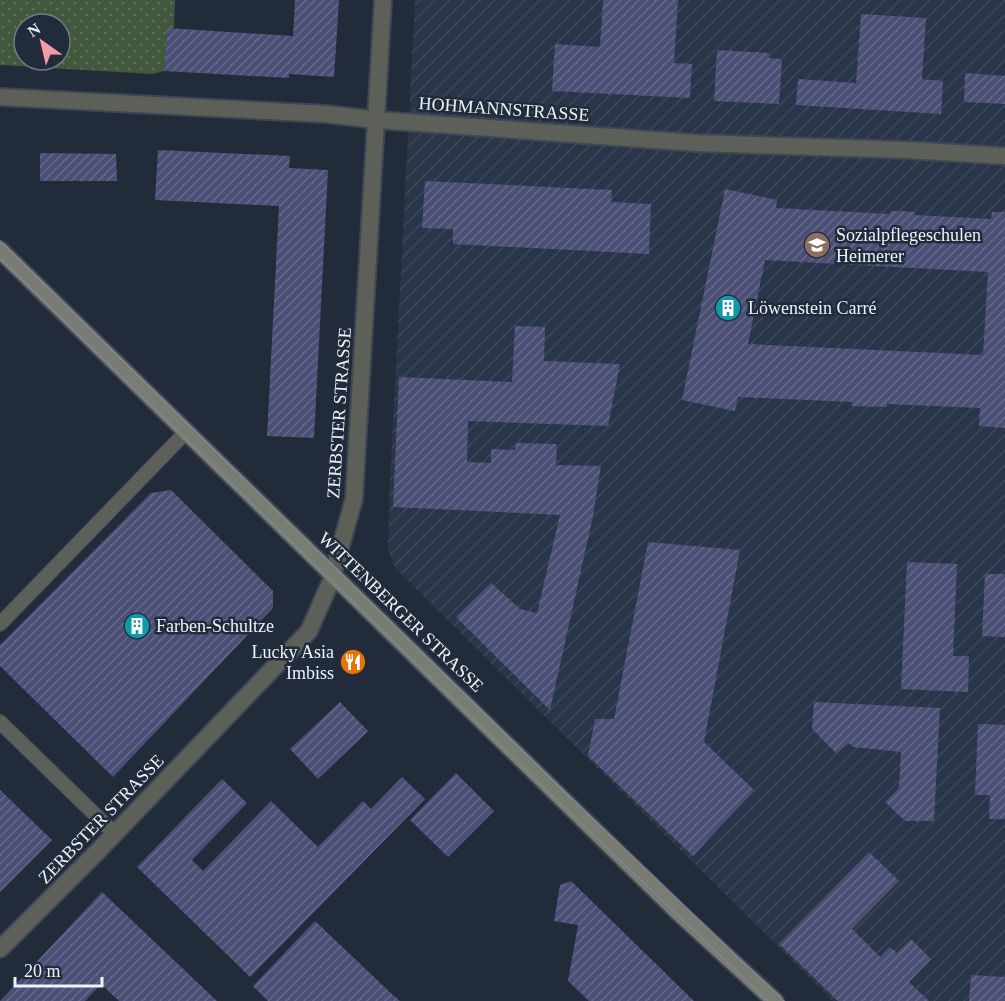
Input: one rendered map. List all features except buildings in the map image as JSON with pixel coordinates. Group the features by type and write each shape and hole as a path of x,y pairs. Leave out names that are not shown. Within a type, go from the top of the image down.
{"main road":[{"name":"WITTENBERGER STRASSE","path":"0,250 680,913 775,1001"}],"street":[{"name":"ZERBSTER STRASSE","path":"0,949 309,632 333,573 354,499 383,0"},
{"name":"HOHMANNSTRASSE","path":"0,97 326,114 377,120 697,143 907,150 1005,156"}],"lane":[{"path":"0,624 187,431"},
{"path":"0,722 114,834"}],"shaded area":[{"path":"415,0 1005,0 1005,1001 833,1001 395,568 388,549 390,481"}],"green space":[{"path":"0,0 175,0 174,28 167,28 164,71 152,74 72,69 72,12 12,12 12,66 0,65"}],"tram line":[{"path":"0,241 567,794 784,1001"},
{"path":"0,258 563,806 768,1001"}],"place":[{"name":"Sozialpflegeschulen Heimerer","path":"817,245"},
{"name":"Löwenstein Carré","path":"728,308"},
{"name":"Farben-Schultze","path":"137,626"},
{"name":"Lucky Asia Imbiss","path":"353,662"}]}
